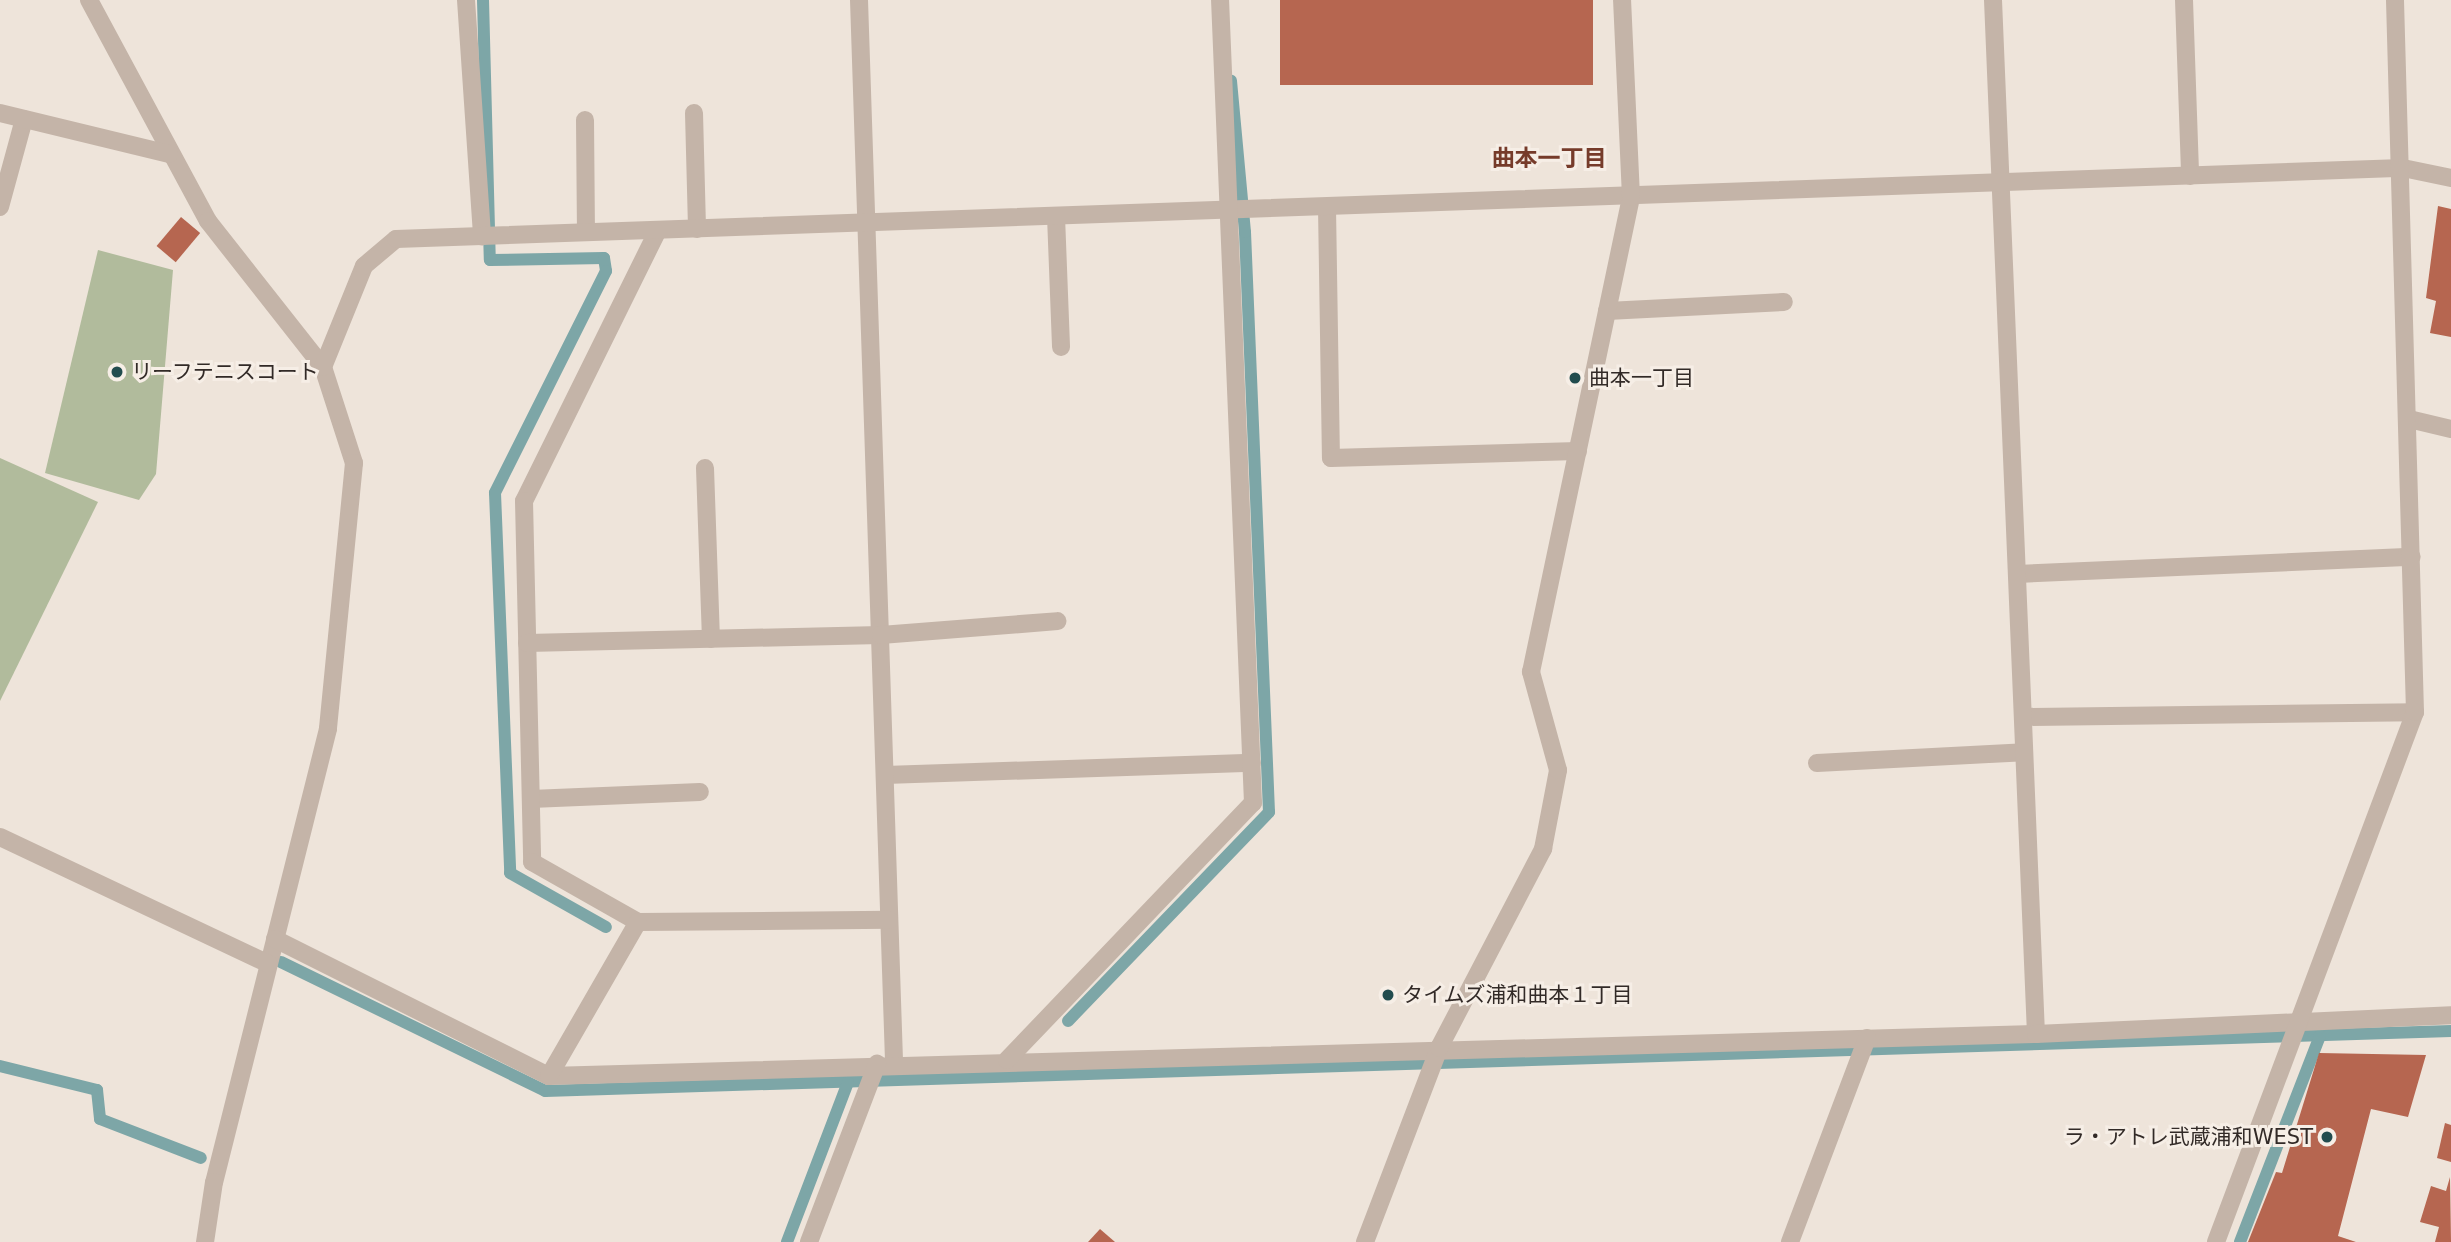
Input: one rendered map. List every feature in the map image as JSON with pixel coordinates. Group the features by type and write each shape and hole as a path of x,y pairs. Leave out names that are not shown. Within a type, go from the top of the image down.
{"street":[{"path":"89,0 169,154 208,220 323,367 354,463 328,729 269,964 205,1242"},
{"path":"466,0 482,236"},
{"path":"809,1242 886,1064 889,919 859,0"},
{"path":"1007,1060 1253,803 1220,0"},
{"path":"1365,1242 1439,1048 1543,849 1558,770 1531,672 1631,197 1622,0"},
{"path":"1993,0 2036,1034"},
{"path":"2184,0 2190,176"},
{"path":"2216,1242 2414,712 2403,169 2395,0"},
{"path":"0,113 169,154"},
{"path":"694,113 697,229"},
{"path":"0,207 24,119"},
{"path":"585,120 586,232"},
{"path":"323,367 364,266 396,239 2403,169 2451,178"},
{"path":"1327,207 1331,458 1578,451"},
{"path":"1056,216 1060,347"},
{"path":"658,230 524,500 532,862 638,922 889,919"},
{"path":"1607,312 1784,302"},
{"path":"2409,419 2451,429"},
{"path":"705,468 711,639"},
{"path":"2017,574 2412,557"},
{"path":"527,643 881,635 1057,621"},
{"path":"2023,717 2414,712"},
{"path":"1817,763 2024,752"},
{"path":"885,775 1252,764"},
{"path":"531,799 700,792"},
{"path":"0,837 269,964"},
{"path":"549,1076 638,922"},
{"path":"275,939 549,1076 1007,1060 2036,1034 2300,1019 2451,1015"},
{"path":"1790,1242 1867,1038"}],"green space":[{"name":"リーフテニスコート","path":"98,250 173,270 156,474 139,500 45,473"},
{"path":"0,458 98,502 0,701"}],"building":[{"path":"1280,0 1593,0 1593,85 1280,85"},
{"path":"2438,206 2451,209 2451,337 2430,333 2436,301 2426,298"},
{"path":"181,217 200,233 176,262 157,246"},
{"name":"ラ・アトレ武蔵浦和WEST","path":"2319,1053 2426,1055 2408,1117 2371,1109 2338,1236 2356,1242 2248,1242 2276,1172 2282,1173"},
{"path":"2445,1123 2451,1125 2451,1162 2437,1158"},
{"path":"2450,1177 2451,1242 2435,1242 2439,1227 2420,1222 2431,1186 2446,1191"},
{"path":"1100,1229 1115,1242 1088,1242"}],"waterway":[{"path":"483,0 490,260 604,258 606,271 495,493 510,873 606,927"},
{"path":"1068,1021 1269,812 1245,232 1231,81"},
{"path":"281,962 545,1091 2451,1031"},
{"path":"2240,1242 2320,1036"},
{"path":"0,1066 97,1090 100,1119 201,1158"},
{"path":"787,1242 848,1082"}],"place":[{"name":"リーフテニスコート","path":"117,372"},
{"name":"曲本一丁目","path":"1575,378"},
{"name":"タイムズ浦和曲本１丁目","path":"1388,995"},
{"name":"ラ・アトレ武蔵浦和WEST","path":"2327,1137"}],"district":[{"name":"曲本一丁目","path":"1549,158"}]}
